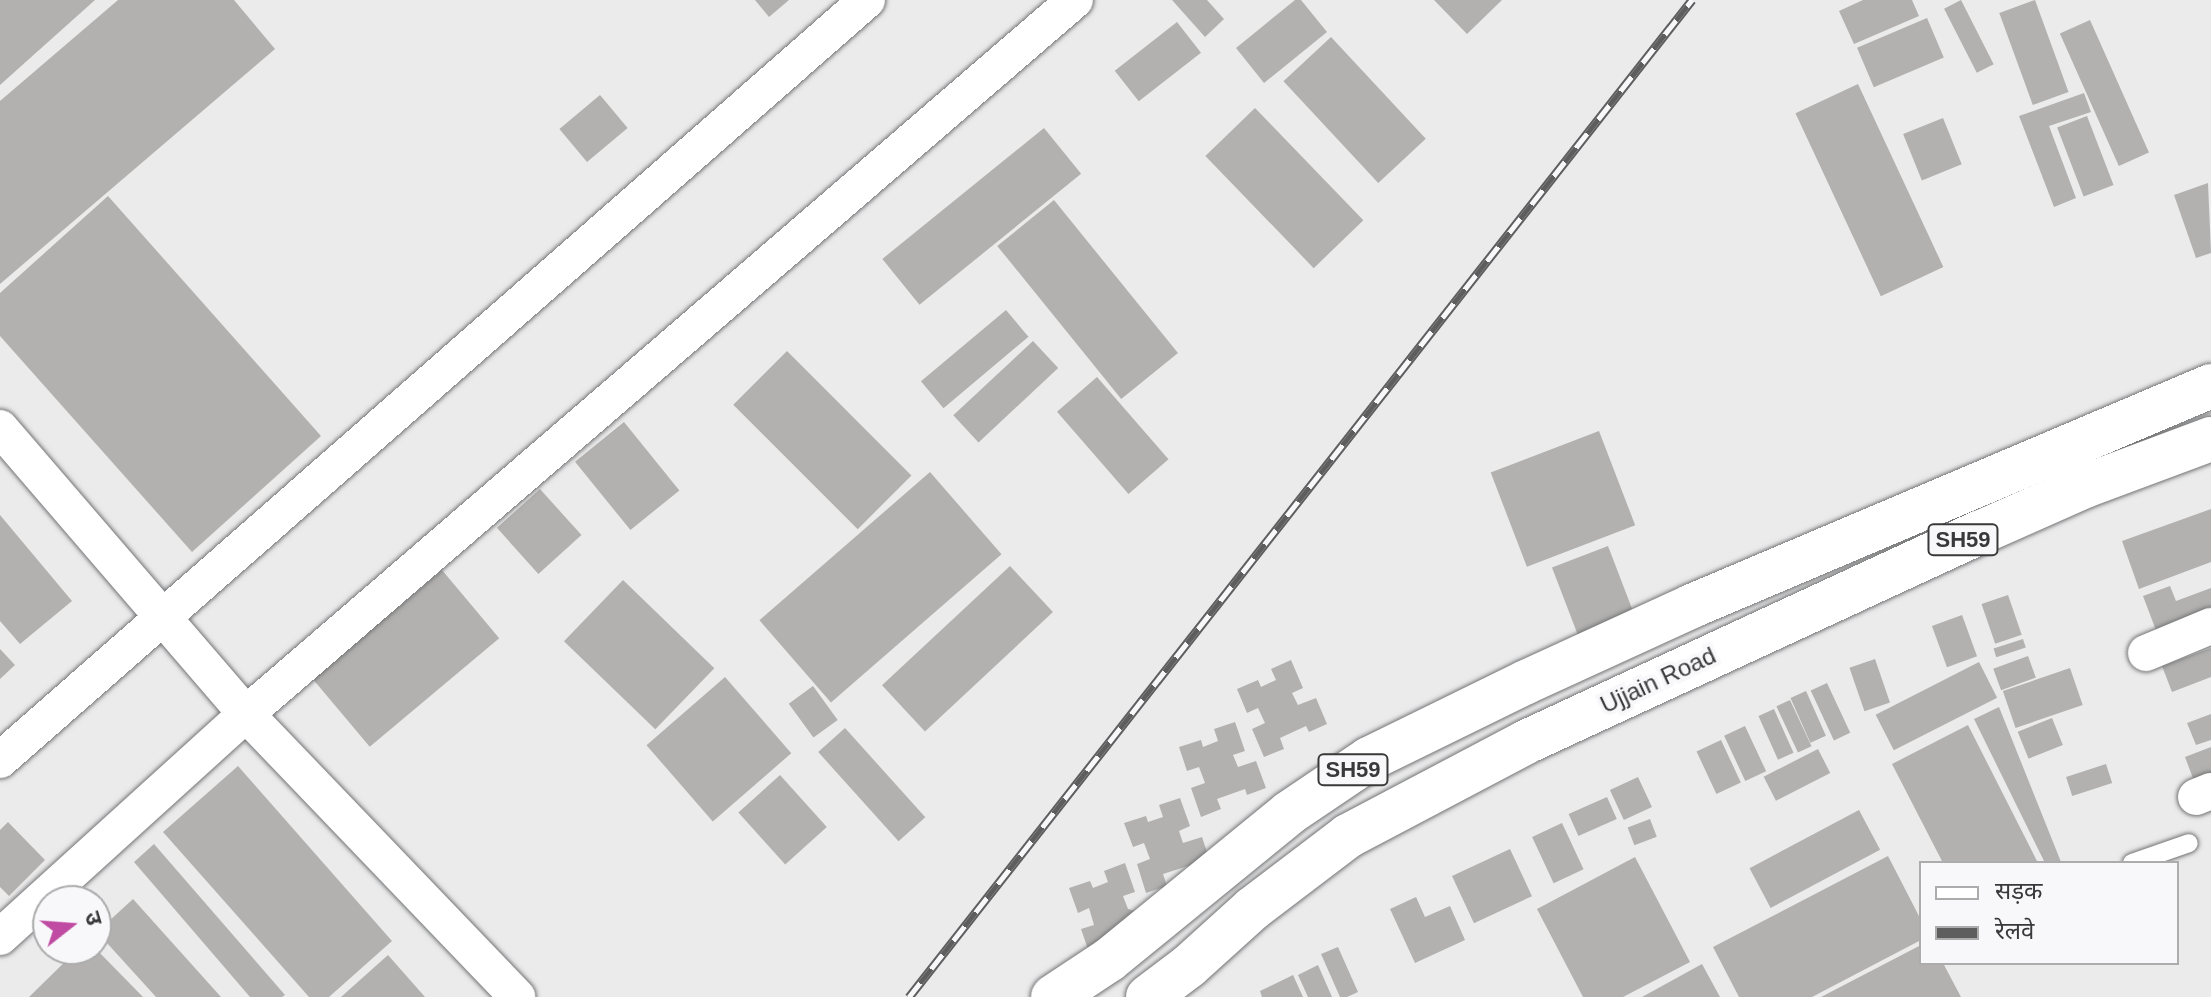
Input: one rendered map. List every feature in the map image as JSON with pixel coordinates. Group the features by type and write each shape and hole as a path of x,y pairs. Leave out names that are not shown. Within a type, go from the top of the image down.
{"main road":[{"name":"SH59","path":"1053,997 1109,960 1289,813 1369,759 1692,606 2211,386"},
{"name":"Ujjain Road","path":"1148,997 1189,966 1252,909 1348,836 1526,742 2085,486 2211,439"}],"street":[{"path":"0,760 867,0"},
{"path":"0,937 246,714 1075,0"},
{"path":"0,428 246,714 517,997"},
{"path":"2146,653 2211,626"}],"lane":[{"path":"2138,861 2189,843"}],"building":[{"path":"0,0 95,0 0,85"},
{"path":"118,0 234,0 275,49 0,284 0,101"},
{"path":"755,0 789,0 769,17"},
{"path":"1172,0 1207,0 1224,19 1205,37"},
{"path":"1295,0 1301,0 1327,32 1264,83 1236,48"},
{"path":"1434,0 1502,0 1467,34"},
{"path":"1863,0 1912,0 1919,16 1854,44 1839,11"},
{"path":"1961,0 1994,64 1977,73 1944,9"},
{"path":"2035,0 2069,92 2033,105 1999,13"},
{"path":"1927,18 1944,58 1874,87 1857,48"},
{"path":"2090,20 2149,152 2119,166 2060,33"},
{"path":"1177,22 1201,53 1139,101 1115,71"},
{"path":"1331,37 1426,139 1378,183 1283,81"},
{"path":"1858,84 1943,267 1881,296 1795,113"},
{"path":"2084,93 2091,112 2049,126 2076,198 2054,207 2019,116"},
{"path":"600,95 628,128 587,162 559,129"},
{"path":"1255,108 1363,220 1314,268 1205,156"},
{"path":"2087,116 2114,185 2084,197 2057,127"},
{"path":"1943,118 1962,164 1922,180 1903,134"},
{"path":"1044,128 1081,174 919,305 882,259"},
{"path":"2208,183 2211,253 2196,258 2174,195"},
{"path":"108,196 321,436 192,552 0,336 0,293"},
{"path":"1054,200 1178,353 1121,399 997,246"},
{"path":"1006,310 1028,337 943,408 921,381"},
{"path":"1033,341 1058,368 979,442 953,415"},
{"path":"787,351 911,475 858,529 733,405"},
{"path":"1097,377 1169,459 1129,494 1057,412"},
{"path":"624,422 679,490 630,530 575,462"},
{"path":"1599,431 1635,525 1527,567 1491,473"},
{"path":"930,472 1002,554 831,703 759,620"},
{"path":"540,489 581,535 538,574 497,528"},
{"path":"2211,509 2211,562 2139,589 2122,541"},
{"path":"0,515 72,601 20,644 0,621"},
{"path":"1608,546 1634,613 1578,635 1552,568"},
{"path":"1010,566 1053,612 925,731 882,685"},
{"path":"442,570 499,638 370,747 313,679"},
{"path":"623,580 714,668 655,729 564,641"},
{"path":"2170,586 2176,601 2211,588 2211,613 2157,633 2143,596"},
{"path":"2008,595 2022,635 1995,644 1982,604"},
{"path":"1962,615 1977,656 1947,667 1932,626"},
{"path":"2023,639 2026,648 1996,657 1994,649"},
{"path":"2211,648 2211,677 2172,692 2162,666"},
{"path":"0,649 15,665 0,679"},
{"path":"2028,656 2036,678 2001,690 1993,669"},
{"path":"1875,659 1890,702 1864,711 1849,668"},
{"path":"1291,660 1303,688 1292,693 1298,705 1316,698 1327,724 1309,732 1306,726 1280,738 1284,749 1264,757 1252,729 1265,723 1258,708 1247,713 1237,689 1258,680 1261,687 1276,680 1271,669"},
{"path":"1979,662 1997,698 1894,750 1876,715"},
{"path":"2070,668 2083,705 2016,728 2003,691"},
{"path":"725,677 791,753 713,821 647,745"},
{"path":"1827,683 1850,733 1834,740 1811,691"},
{"path":"813,686 838,720 813,738 789,704"},
{"path":"1806,691 1826,736 1810,743 1790,698"},
{"path":"1790,700 1812,746 1798,753 1776,706"},
{"path":"1999,707 2061,861 2044,861 1974,719"},
{"path":"1774,709 1794,753 1778,760 1758,716"},
{"path":"2211,714 2211,740 2196,745 2187,723"},
{"path":"2052,718 2063,745 2029,759 2018,732"},
{"path":"1235,722 1245,751 1233,755 1238,767 1256,761 1266,788 1247,795 1245,789 1217,799 1221,809 1201,817 1191,788 1205,783 1199,767 1187,771 1179,747 1201,740 1203,747 1218,741 1214,729"},
{"path":"1968,725 2037,861 1942,861 1892,764"},
{"path":"1745,726 1766,771 1745,781 1724,736"},
{"path":"845,728 925,817 899,841 818,752"},
{"path":"1721,740 1741,783 1716,794 1697,751"},
{"path":"2211,747 2211,784 2197,789 2185,757"},
{"path":"1818,749 1830,773 1776,801 1764,777"},
{"path":"2106,764 2112,783 2072,796 2066,777"},
{"path":"238,766 392,941 329,997 309,997 163,832"},
{"path":"780,775 827,827 785,864 738,812"},
{"path":"1638,777 1652,807 1624,820 1610,790"},
{"path":"1607,797 1617,819 1578,836 1569,814"},
{"path":"1180,798 1190,826 1179,831 1183,843 1202,837 1211,864 1191,865 1163,874 1167,886 1146,893 1137,864 1150,859 1144,843 1133,847 1124,823 1146,816 1148,822 1163,817 1159,805"},
{"path":"1859,810 1880,850 1771,908 1750,868"},
{"path":"1650,819 1657,837 1634,845 1628,828"},
{"path":"8,822 45,860 9,896 0,887 0,830"},
{"path":"1562,823 1584,869 1554,883 1532,837"},
{"path":"154,844 285,995 250,997 134,862"},
{"path":"1510,849 1532,896 1474,923 1452,876"},
{"path":"1888,856 1919,916 1919,941 1812,997 1739,997 1713,947"},
{"path":"1635,857 1690,962 1623,997 1583,997 1537,909"},
{"path":"1125,863 1135,892 1123,896 1128,909 1135,911 1091,958 1081,929 1094,925 1089,908 1078,913 1069,888 1090,881 1093,888 1108,882 1104,871"},
{"path":"1416,897 1425,917 1450,906 1465,940 1415,963 1390,909"},
{"path":"133,899 221,997 156,997 112,949 112,918"},
{"path":"1919,946 1919,965 1944,965 1961,997 1821,997"},
{"path":"1338,947 1358,992 1347,997 1340,997 1321,954"},
{"path":"388,955 425,997 341,997"},
{"path":"1702,964 1720,997 1642,997"},
{"path":"62,965 112,965 143,997 29,997"},
{"path":"1318,965 1332,997 1308,997 1298,975"},
{"path":"1293,975 1303,997 1262,997 1260,991"}],"railway":[{"path":"909,997 1692,0"}]}
